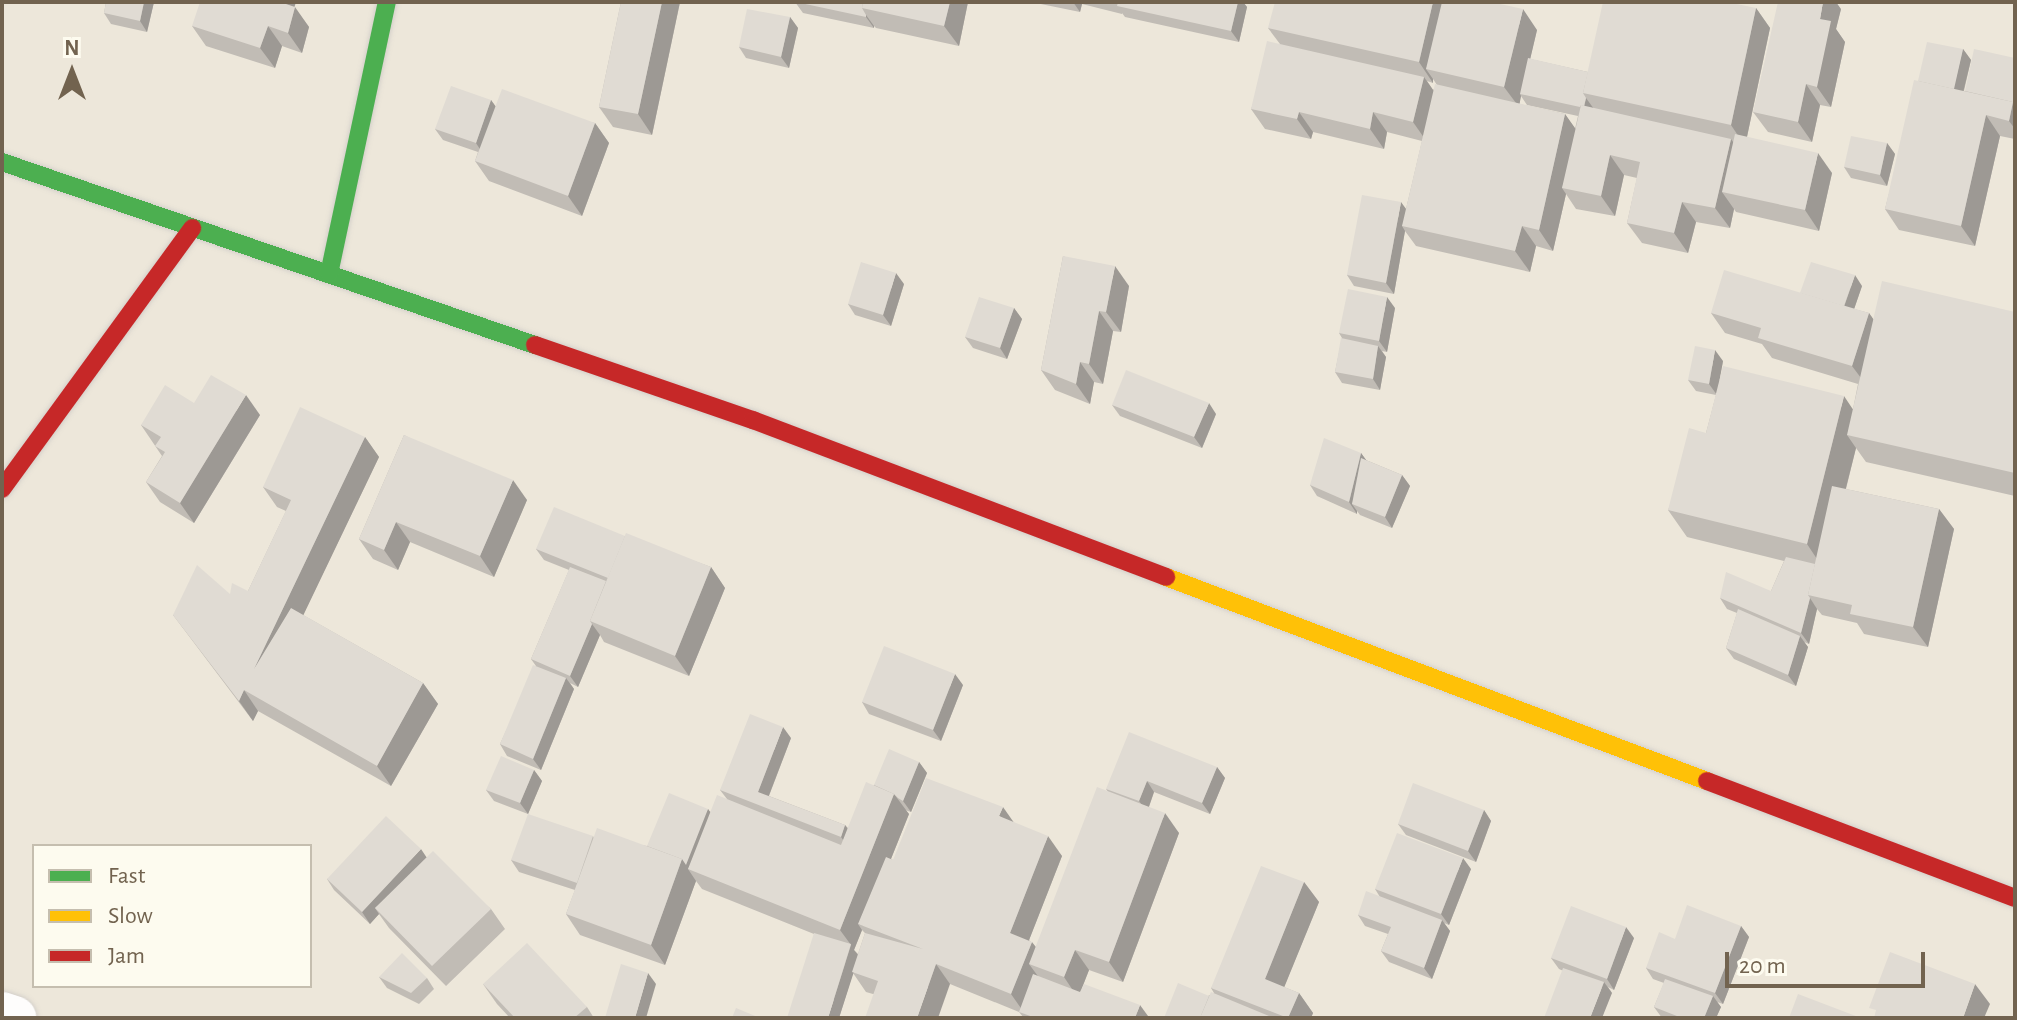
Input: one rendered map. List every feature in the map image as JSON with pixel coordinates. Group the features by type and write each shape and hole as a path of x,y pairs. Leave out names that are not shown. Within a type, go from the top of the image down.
{"street":[{"path":"329,274 387,2"},
{"path":"2,162 753,420 2015,898"},
{"path":"2,489 192,228"},
{"path":"2,1014 14,1018"}],"shaded area":[{"path":"2,2 2015,2 2015,1018 2,1018"}],"building":[{"path":"106,2 144,2 140,21 104,13"},
{"path":"200,2 280,2 295,7 288,33 268,26 260,48 192,26"},
{"path":"621,2 662,2 638,114 599,107"},
{"path":"796,2 863,2 866,17"},
{"path":"863,2 950,2 944,26 862,8"},
{"path":"1118,2 1238,2 1231,31 1117,6"},
{"path":"1275,2 1433,2 1419,62 1268,28"},
{"path":"1442,2 1491,2 1523,9 1504,87 1426,69"},
{"path":"1603,2 1727,2 1756,8 1731,125 1583,93"},
{"path":"1778,2 1823,2 1820,19 1831,21 1817,87 1806,84 1798,122 1753,112"},
{"path":"747,9 790,17 781,57 739,47"},
{"path":"1267,41 1424,77 1413,122 1373,112 1370,129 1299,112 1297,119 1251,109"},
{"path":"1927,42 1963,49 1954,89 1918,81"},
{"path":"1974,49 2015,58 2015,104 1965,91"},
{"path":"1528,58 1588,72 1583,93 1586,98 1584,106 1520,94"},
{"path":"1914,80 2013,102 2009,121 1986,115 1961,226 1885,209"},
{"path":"1435,84 1565,114 1539,230 1522,226 1515,251 1402,226"},
{"path":"451,86 491,100 476,143 435,129"},
{"path":"502,89 595,123 568,196 475,161"},
{"path":"1581,105 1731,139 1715,208 1682,202 1674,233 1627,223 1640,162 1610,155 1601,196 1562,188"},
{"path":"1735,134 1818,153 1805,210 1722,192"},
{"path":"1851,136 1887,143 1880,175 1844,167"},
{"path":"1362,195 1401,202 1386,283 1347,275"},
{"path":"1063,256 1115,266 1106,312 1099,311 1089,364 1080,362 1076,384 1041,370"},
{"path":"861,262 896,273 883,315 848,304"},
{"path":"1811,262 1855,275 1844,306 1800,293"},
{"path":"1724,270 1869,313 1852,366 1758,338 1761,328 1711,313"},
{"path":"1882,281 2015,312 2015,473 1847,435"},
{"path":"1348,289 1387,297 1379,341 1339,333"},
{"path":"979,297 1014,308 1000,348 965,337"},
{"path":"1341,338 1378,346 1373,379 1335,372"},
{"path":"1695,346 1715,350 1709,384 1688,380"},
{"path":"1723,366 1844,396 1807,544 1668,510 1689,428 1706,433"},
{"path":"1126,370 1209,403 1194,437 1112,405"},
{"path":"211,375 246,395 180,503 146,482 165,452 155,446 161,437 141,425 165,385 194,403"},
{"path":"300,407 365,437 254,669 291,608 423,683 377,766 244,690 239,701 173,615 197,565 230,594 232,583 248,591 291,500 263,487"},
{"path":"404,435 513,480 480,556 396,522 384,550 359,539"},
{"path":"1324,438 1361,453 1349,502 1310,485"},
{"path":"1361,458 1402,475 1385,517 1352,504"},
{"path":"1832,486 1939,509 1913,627 1850,614 1852,605 1808,595"},
{"path":"554,507 625,536 608,578 536,549"},
{"path":"626,533 711,567 675,656 590,621"},
{"path":"1786,557 1815,564 1801,633 1720,598 1726,572 1771,591"},
{"path":"570,567 606,581 570,676 531,659"},
{"path":"1738,609 1800,636 1788,675 1726,648"},
{"path":"884,646 955,674 933,730 862,702"},
{"path":"533,665 566,678 533,759 500,744"},
{"path":"750,714 783,727 758,792 845,825 841,837 720,790"},
{"path":"1129,732 1217,767 1202,803 1147,781 1139,801 1106,789"},
{"path":"889,749 919,762 903,801 874,785"},
{"path":"501,756 534,770 520,803 486,790"},
{"path":"926,778 1003,807 999,816 1048,836 1010,933 1032,942 1011,994 936,964 917,1018 865,1018 878,981 852,972 865,933 923,949 858,924 886,857 893,860"},
{"path":"866,782 894,794 840,930 688,869 717,795 841,845"},
{"path":"1413,783 1484,810 1468,851 1398,824"},
{"path":"1097,787 1165,813 1109,962 1075,950 1064,977 1029,964"},
{"path":"669,793 708,809 686,865 682,859 647,846"},
{"path":"528,814 593,836 577,883 511,860"},
{"path":"386,816 421,849 362,912 327,879"},
{"path":"597,828 682,859 651,945 566,914"},
{"path":"1397,833 1463,858 1441,914 1375,889"},
{"path":"433,851 491,909 432,966 375,908"},
{"path":"1261,866 1304,882 1265,979 1299,993 1288,1018 1211,988"},
{"path":"1366,891 1442,920 1424,968 1381,951 1391,927 1358,915"},
{"path":"1687,905 1741,926 1715,993 1646,968 1659,932 1675,939"},
{"path":"1571,906 1626,927 1607,979 1551,958"},
{"path":"814,933 851,944 828,1018 787,1018"},
{"path":"527,943 587,1007 574,1018 515,1018 483,984"},
{"path":"1890,952 1975,984 1963,1018 1874,1018 1876,1010 1869,1008"},
{"path":"402,953 427,978 411,993 379,977"},
{"path":"621,964 648,973 635,1018 605,1018"},
{"path":"1563,968 1604,982 1590,1018 1544,1018"},
{"path":"1033,974 1080,992 1084,984 1140,1005 1135,1018 1036,1018 1019,1012"},
{"path":"1665,979 1713,996 1704,1018 1682,1018 1654,1007"},
{"path":"1178,983 1209,996 1200,1018 1164,1018"},
{"path":"1211,992 1274,1018 1200,1018"},
{"path":"1798,994 1861,1018 1789,1018"},
{"path":"736,1008 760,1018 732,1018"}],"traffic: fast":[{"path":"329,274 387,2"},
{"path":"2,162 535,345"}],"traffic: slow":[{"path":"1166,577 1707,781"}],"traffic: jam":[{"path":"2,489 192,228"},
{"path":"535,345 753,420 1166,577"},
{"path":"1707,781 2015,898"}]}
